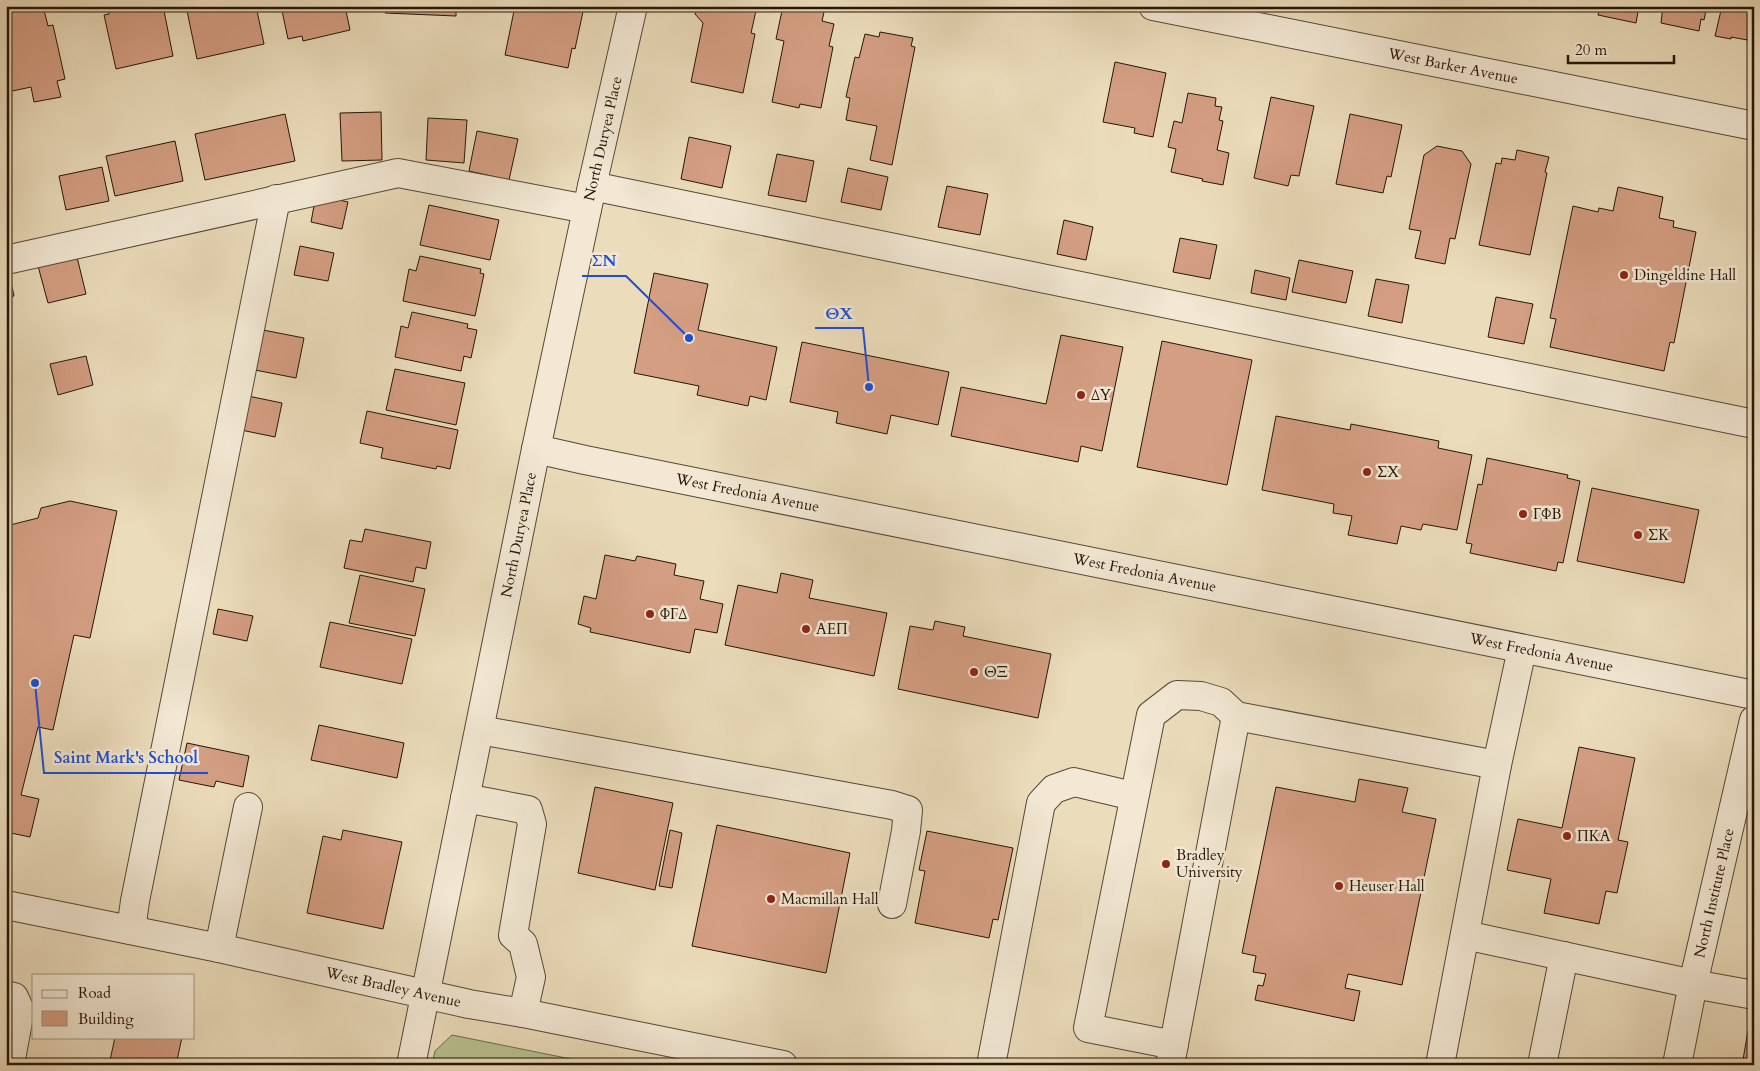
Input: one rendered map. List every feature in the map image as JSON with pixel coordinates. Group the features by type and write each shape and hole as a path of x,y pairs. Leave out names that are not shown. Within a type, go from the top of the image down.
{"street":[{"name":"North Duryea Place","path":"411,1065 536,449 589,198 634,6"},
{"name":"West Barker Avenue","path":"1153,6 1754,126"},
{"path":"6,260 398,173 589,198 1754,424"},
{"path":"131,930 135,901 276,199"},
{"name":"West Fredonia Avenue","path":"536,449 1522,650 1754,695"},
{"path":"1440,1065 1497,765 1522,650"},
{"path":"1236,716 1172,1055 1088,1028 1133,796 1151,716 1177,695 1201,696 1221,702 1236,716 1497,765"},
{"name":"North Institute Place","path":"1677,1065 1693,984 1754,720"},
{"path":"480,730 892,805 908,810 906,831 892,904"},
{"path":"991,1065 1041,803 1054,789 1074,782 1133,796"},
{"path":"466,798 528,810 532,824 513,935 523,944 531,977 523,1013"},
{"path":"219,948 248,807"},
{"name":"West Bradley Avenue","path":"6,905 219,948 469,1004 783,1065"},
{"path":"1465,935 1693,984 1754,995"},
{"path":"1542,1065 1564,956"},
{"path":"6,995 14,997 20,1010 10,1065"}],"green space":[{"path":"452,1035 601,1065 432,1065 435,1051"}],"building":[{"path":"43,6 48,26 53,25 65,79 57,81 61,97 34,102 31,87 8,92 6,82 6,7"},
{"path":"107,6 163,6 173,56 116,69 104,15 109,14"},
{"path":"186,6 256,6 264,44 197,59"},
{"path":"281,6 345,6 350,30 303,41 302,36 288,39"},
{"path":"386,6 456,6 456,16 385,13"},
{"path":"515,6 584,7 575,49 572,48 568,68 505,55"},
{"path":"696,6 757,6 751,33 755,34 743,93 691,82 703,23 695,14"},
{"path":"783,6 798,6 824,12 822,21 834,24 829,46 833,47 821,108 800,104 799,108 772,102 784,41 776,39"},
{"path":"1567,6 1590,6 1589,11"},
{"path":"1600,6 1639,6 1636,23 1598,15"},
{"path":"1663,6 1707,6 1704,20 1701,19 1699,31 1661,23"},
{"path":"1722,6 1754,6 1753,41 1715,36"},
{"path":"880,32 913,38 911,46 915,47 892,165 870,160 877,126 846,120 850,98 846,97 855,57 859,58 865,34 879,37"},
{"path":"1115,62 1166,73 1153,137 1134,133 1135,128 1103,122"},
{"path":"1188,93 1216,98 1215,106 1222,107 1219,120 1223,121 1217,150 1229,153 1223,185 1171,172 1176,149 1168,147 1174,121 1182,123"},
{"path":"1271,97 1314,106 1299,176 1291,175 1288,186 1254,178"},
{"path":"381,112 382,160 342,161 340,113"},
{"path":"285,114 295,161 205,180 195,134"},
{"path":"1350,114 1402,125 1391,177 1387,176 1383,193 1336,184"},
{"path":"428,118 467,120 464,163 426,160"},
{"path":"477,131 518,139 509,180 469,171"},
{"path":"689,137 731,146 722,188 681,179"},
{"path":"175,141 183,181 115,196 106,156"},
{"path":"1437,146 1462,151 1471,164 1455,239 1450,238 1445,264 1415,258 1421,231 1409,229 1424,155"},
{"path":"1517,150 1549,157 1530,255 1479,245 1496,163 1501,164 1502,158 1515,160"},
{"path":"777,154 814,161 806,202 768,195"},
{"path":"102,167 109,201 66,210 59,176"},
{"path":"848,168 888,177 881,210 841,202"},
{"path":"947,186 988,194 980,235 938,227"},
{"name":"Dingeldine Hall","path":"1618,187 1663,197 1659,218 1674,221 1673,227 1696,232 1674,343 1670,342 1664,371 1550,347 1556,319 1550,318 1573,206 1598,212 1599,208 1613,211"},
{"path":"316,195 348,202 342,229 311,222"},
{"path":"429,205 499,220 490,260 420,245"},
{"path":"1064,220 1093,227 1086,260 1057,254"},
{"path":"1180,238 1217,245 1210,279 1173,272"},
{"path":"300,246 334,253 328,281 294,275"},
{"path":"420,256 481,269 480,273 484,274 475,316 403,301 409,269 416,271"},
{"path":"77,257 86,294 48,303 38,266"},
{"path":"1299,260 1353,271 1346,303 1292,292"},
{"path":"1255,270 1290,278 1286,300 1251,293"},
{"path":"654,273 708,284 698,330 777,347 766,400 750,396 748,406 697,395 699,386 634,373"},
{"path":"10,277 14,296 6,298 6,278"},
{"path":"1376,279 1409,285 1402,323 1368,316"},
{"path":"1496,297 1533,304 1524,344 1488,337"},
{"path":"412,312 468,324 467,328 477,330 471,358 464,356 461,371 395,357 401,326 408,328"},
{"path":"263,330 304,338 296,378 255,370"},
{"name":"ΔΥ","path":"1061,335 1123,347 1102,451 1081,446 1078,462 951,436 961,387 1046,404"},
{"path":"1162,341 1252,360 1227,485 1137,467"},
{"path":"802,342 949,372 938,425 891,415 887,434 836,423 838,412 790,402"},
{"path":"86,356 93,385 58,395 50,364"},
{"path":"395,369 465,383 456,425 386,410"},
{"path":"248,396 282,403 275,437 241,430"},
{"path":"367,411 458,430 450,469 437,466 436,469 381,458 383,448 360,443"},
{"name":"ΣΧ","path":"1276,416 1350,430 1351,424 1439,441 1438,448 1472,455 1457,530 1423,524 1421,530 1401,526 1397,544 1348,535 1352,516 1333,513 1334,504 1262,490"},
{"name":"ΓΦΒ","path":"1487,458 1568,475 1567,478 1580,481 1563,563 1558,562 1556,571 1470,553 1472,544 1466,543 1478,484 1482,485"},
{"name":"ΣΚ","path":"1592,488 1699,510 1684,583 1577,561"},
{"path":"70,501 117,511 90,638 74,635 53,730 38,727 21,795 39,799 30,837 6,832 6,526 38,518 41,508"},
{"path":"365,529 431,542 426,569 416,567 413,582 344,568 350,540 362,542"},
{"name":"ΦΓΔ","path":"605,555 635,561 637,556 676,564 674,575 704,581 700,599 723,604 717,633 695,629 690,653 590,632 591,628 578,624 584,596 596,599"},
{"name":"ΑΕΠ","path":"781,573 813,580 809,598 887,613 874,676 725,645 738,585 777,593"},
{"path":"360,575 425,589 415,636 349,623"},
{"path":"218,609 253,616 247,641 213,634"},
{"name":"ΘΞ","path":"935,621 965,627 963,636 1051,654 1038,718 898,689 910,626 933,630"},
{"path":"330,622 412,639 402,684 320,667"},
{"path":"319,725 404,743 397,778 311,760"},
{"path":"187,743 249,756 243,787 216,781 214,787 179,780"},
{"name":"ΠΚΑ","path":"1579,747 1635,758 1618,840 1628,842 1617,893 1606,891 1599,924 1544,913 1551,879 1507,870 1518,819 1562,828"},
{"name":"Heuser Hall","path":"1359,779 1408,788 1402,812 1436,819 1402,985 1348,974 1345,988 1360,991 1354,1021 1255,1000 1258,985 1263,986 1266,974 1253,972 1256,956 1242,953 1276,787 1355,802"},
{"path":"595,787 673,803 655,890 578,873"},
{"name":"Macmillan Hall","path":"717,825 850,853 826,973 692,946"},
{"path":"343,830 402,842 383,929 307,913 323,836 341,840"},
{"path":"670,830 682,833 672,888 659,886"},
{"path":"927,831 1013,848 998,920 993,919 989,938 915,923 925,871 919,870"},
{"path":"1748,1031 1754,1032 1754,1065 1742,1065"},
{"path":"115,1038 182,1038 176,1065 109,1065"}],"place":[{"name":"Dingeldine Hall","path":"1624,275"},
{"name":"ΣΝ","path":"689,338"},
{"name":"ΘΧ","path":"869,387"},
{"name":"ΔΥ","path":"1081,395"},
{"name":"ΣΧ","path":"1367,472"},
{"name":"ΓΦΒ","path":"1523,514"},
{"name":"ΣΚ","path":"1638,535"},
{"name":"ΦΓΔ","path":"650,614"},
{"name":"ΑΕΠ","path":"806,629"},
{"name":"ΘΞ","path":"974,672"},
{"name":"Saint Mark's School","path":"35,683"},
{"name":"ΠΚΑ","path":"1567,836"},
{"name":"Bradley University","path":"1166,864"},
{"name":"Heuser Hall","path":"1339,886"},
{"name":"Macmillan Hall","path":"771,899"}]}
